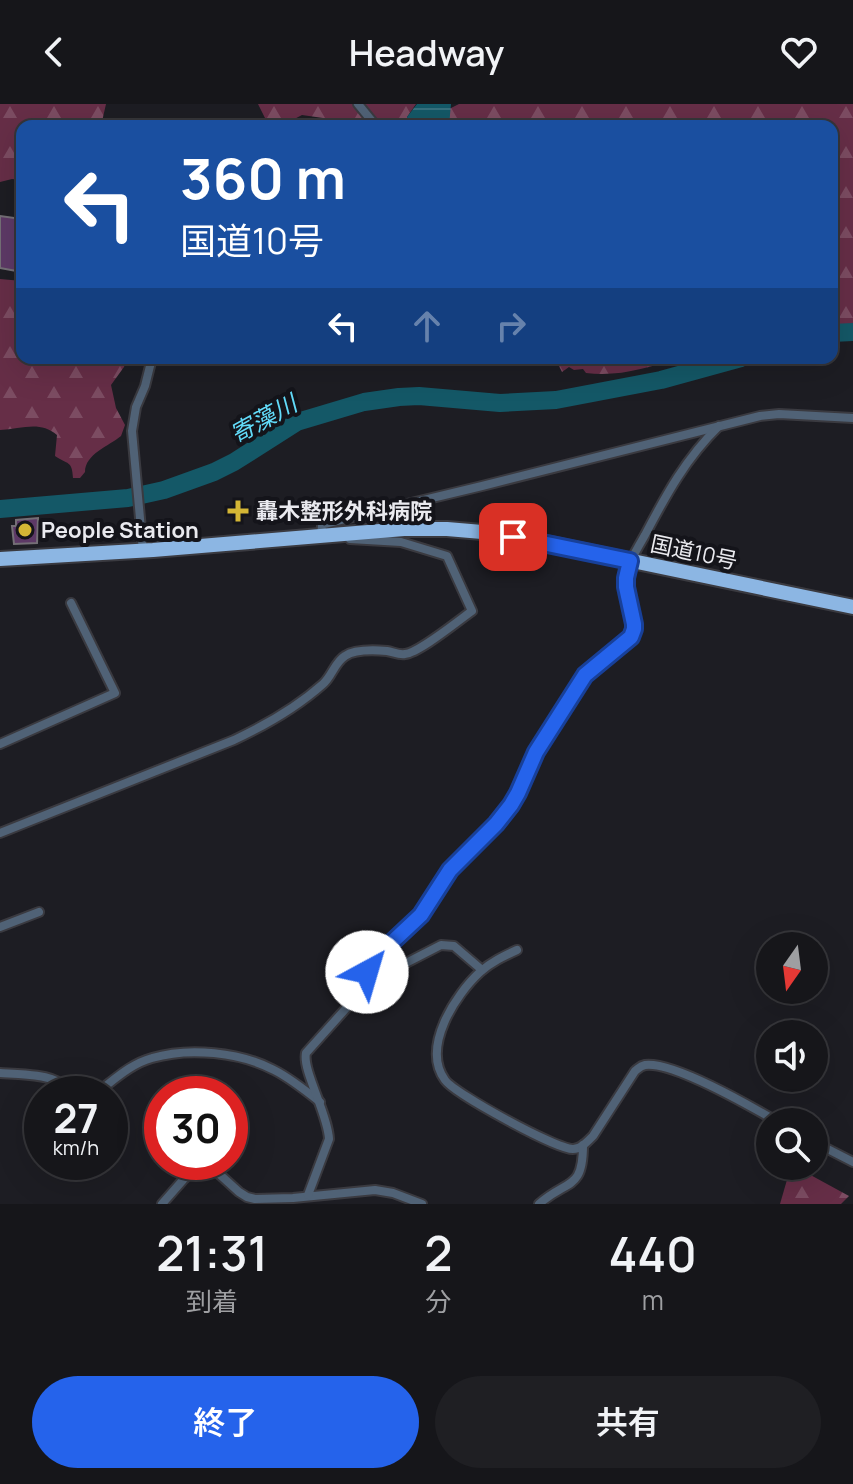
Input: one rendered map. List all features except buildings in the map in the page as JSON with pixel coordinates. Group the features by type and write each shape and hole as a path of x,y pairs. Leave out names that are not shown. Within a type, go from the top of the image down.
{"highway":[{"name":"国道10号","path":"0,559 143,551 404,529 465,530 535,541 853,607"}],"street":[{"path":"358,104 371,120"},
{"path":"143,551 132,439 134,413 150,364"},
{"path":"0,833 245,735 286,712 318,688 331,677 343,656 356,652 385,651 407,654 472,611 447,556 401,542 321,536 324,524 760,416 779,414 853,418"},
{"path":"308,1195 329,1139 329,1131 305,1057 358,995 373,960 421,915 450,870 511,805 536,752 585,675 631,637 634,624 626,587 630,561 678,476 695,451 719,426"},
{"path":"0,744 115,693 71,603"},
{"path":"0,927 39,912"},
{"path":"365,981 441,945 454,946 482,970"},
{"path":"517,950 482,970 465,989 440,1030 437,1061 445,1081 454,1089 557,1145 574,1149 593,1136 641,1066 671,1070 730,1094 756,1109"},
{"path":"118,1076 151,1058 190,1053 233,1056 270,1068 320,1102"},
{"path":"0,1073 31,1076"},
{"path":"539,1204 576,1179 583,1164 583,1145"},
{"path":"828,1149 853,1162"},
{"path":"162,1204 183,1180"},
{"path":"226,1180 247,1197 263,1199 375,1190 422,1204"}],"green space":[{"path":"0,104 106,104 102,120 16,120 16,179 0,182"},
{"path":"258,104 416,104 408,120 329,120 302,115 292,120 265,118"},
{"path":"459,104 853,104 853,327 838,328 838,120 449,120 449,109"},
{"path":"0,279 16,280 16,364 125,364 111,385 116,408 125,425 121,436 93,455 80,478 73,478 70,466 55,456 57,435 51,430 30,426 0,430"},
{"path":"558,364 659,364 610,374 586,373 583,369 569,367 562,372"},
{"path":"787,1180 820,1180 849,1196 841,1204 780,1204"}],"water":[{"path":"417,104 451,104 450,120 408,120"}],"waterway":[{"name":"寄藻川","path":"838,333 853,332"},
{"name":"寄藻川","path":"0,509 128,498 164,490 234,462 297,422 364,402 419,396 500,403 556,400 661,380 719,364"}],"place":[{"name":"轟木整形外科病院","path":"238,511"},
{"name":"People Station","path":"25,530"}],"route":[{"path":"367,972 373,960 389,943 421,915 450,870 511,805 536,752 585,675 633,634 634,624 626,587 630,561 513,537"}]}
